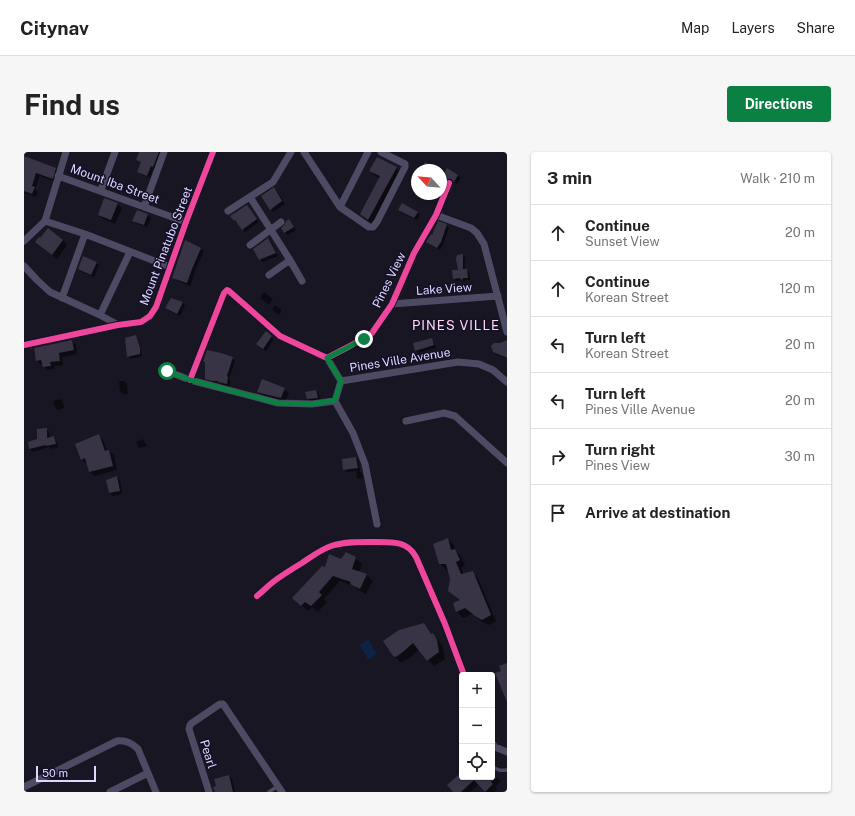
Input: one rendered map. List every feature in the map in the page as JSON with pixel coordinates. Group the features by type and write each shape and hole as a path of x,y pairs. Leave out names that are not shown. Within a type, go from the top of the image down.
{"street":[{"path":"24,241 45,221 66,152"},
{"path":"101,190 115,152"},
{"path":"144,207 164,152"},
{"name":"Mount Pinatubo Street","path":"24,345 118,325 141,322 150,316 156,307 213,152"},
{"path":"228,211 273,182 291,152"},
{"path":"304,152 340,206 369,227 373,227 377,222 405,167 405,164 381,152"},
{"path":"340,206 368,152"},
{"name":"Mount Iba Street","path":"58,176 101,190 186,222"},
{"name":"Pines View","path":"327,358 372,333 392,304 414,253 436,215 449,183"},
{"path":"250,197 302,281"},
{"path":"436,215 471,228 477,232 484,244 507,332"},
{"path":"45,221 85,234 170,267"},
{"path":"250,245 281,222"},
{"path":"62,298 85,234"},
{"path":"100,315 130,252"},
{"path":"269,275 290,260"},
{"path":"24,266 50,292 118,325"},
{"path":"190,380 224,293 227,290 230,291 280,336 327,358"},
{"name":"Lake View","path":"392,304 498,296"},
{"name":"Pines Ville Avenue","path":"327,358 341,381 458,362 479,364 493,370 507,382"},
{"path":"167,371 190,380 278,403 312,404 335,400"},
{"path":"341,381 335,400 353,433 365,464 377,524"},
{"path":"406,421 444,413 455,416 507,463"},
{"path":"257,596 274,581 317,553 331,546 354,542 397,542 412,550 416,557 445,624 463,672"},
{"name":"Pearl","path":"209,792 189,729 192,722 220,704 223,704 280,789"},
{"path":"24,786 117,741 122,740 134,745 138,749 156,792"},
{"path":"495,748 507,752"},
{"path":"110,792 148,772"}],"lane":[{"path":"495,769 501,771 507,770"},
{"path":"269,792 280,789"}],"water":[{"path":"368,639 377,654 367,660 365,659 367,656 359,645"}],"building":[{"path":"139,152 159,152 153,167 151,166 147,176 137,172 141,162 136,160"},
{"path":"24,156 56,168 53,179 36,173 32,186 35,187 32,194 24,191"},
{"path":"377,157 397,167 368,220 360,214 380,176 369,171"},
{"path":"447,168 458,175 454,182 451,179 447,179"},
{"path":"274,187 282,201 270,210 261,196"},
{"path":"104,198 118,203 111,220 98,215"},
{"path":"402,203 418,212 414,218 398,210"},
{"path":"247,205 257,219 242,230 230,216"},
{"path":"137,210 148,214 144,225 132,221"},
{"path":"289,219 294,227 284,233 281,228"},
{"path":"438,221 447,224 441,242 437,248 426,242 431,234 432,235"},
{"path":"48,228 63,240 52,255 35,242"},
{"path":"268,238 276,253 259,260 253,249"},
{"path":"185,240 201,248 187,283 172,278"},
{"path":"463,254 463,269 467,269 468,278 463,278 461,280 460,278 453,279 452,270 458,270 456,259 457,255"},
{"path":"83,256 97,262 91,275 78,269"},
{"path":"171,298 183,302 177,314 165,308"},
{"path":"266,331 272,336 263,349 256,344"},
{"path":"136,335 140,348 140,354 127,357 125,338"},
{"path":"432,338 434,345 415,351 413,343"},
{"path":"72,340 74,350 59,353 60,361 50,362 51,366 43,367 41,360 36,361 34,348"},
{"path":"507,340 507,358 493,352 491,346 494,343 500,343"},
{"path":"207,350 233,357 227,376 227,384 205,379 205,362 203,361"},
{"path":"262,379 285,388 281,398 257,392"},
{"path":"316,390 318,398 307,399 305,392"},
{"path":"47,428 47,438 54,436 56,444 29,449 28,442 37,439 37,429"},
{"path":"99,434 105,451 109,450 113,466 89,472 85,458 81,460 75,444"},
{"path":"356,457 358,468 343,470 342,459"},
{"path":"117,476 120,491 109,493 106,480"},
{"path":"448,538 451,550 455,549 460,560 456,562 461,574 473,571 491,615 482,620 465,608 456,612 453,603 460,600 448,591 450,579 446,564 439,564 433,544"},
{"path":"346,552 356,557 352,569 367,574 360,589 350,584 351,582 333,576 319,592 322,595 311,606 305,602 301,606 292,598 322,566 325,567 329,554 341,559"},
{"path":"424,623 437,640 439,652 427,661 413,643 396,657 393,656 383,641 399,630"},
{"path":"507,663 507,702 495,673 501,671 499,666"},
{"path":"229,775 233,792 215,792 213,787 216,786 214,779"},
{"path":"459,775 459,780 474,780 461,792 453,792 447,785"},
{"path":"474,780 493,780 491,782 493,784 485,792"}],"cycle path":[{"path":"24,345 118,325 141,322 150,316 156,307 213,152"},
{"path":"190,380 224,293 227,290 280,336 327,358 372,333 392,304 414,253 436,215 449,183"},
{"path":"257,596 283,574 331,546 355,542 390,542 400,544 409,548 416,557 445,624 463,672"}],"district":[{"name":"PINES VILLE","path":"456,325"}],"route":[{"path":"167,371 190,380 278,403 312,404 335,400 341,381 327,358 364,339"}]}
